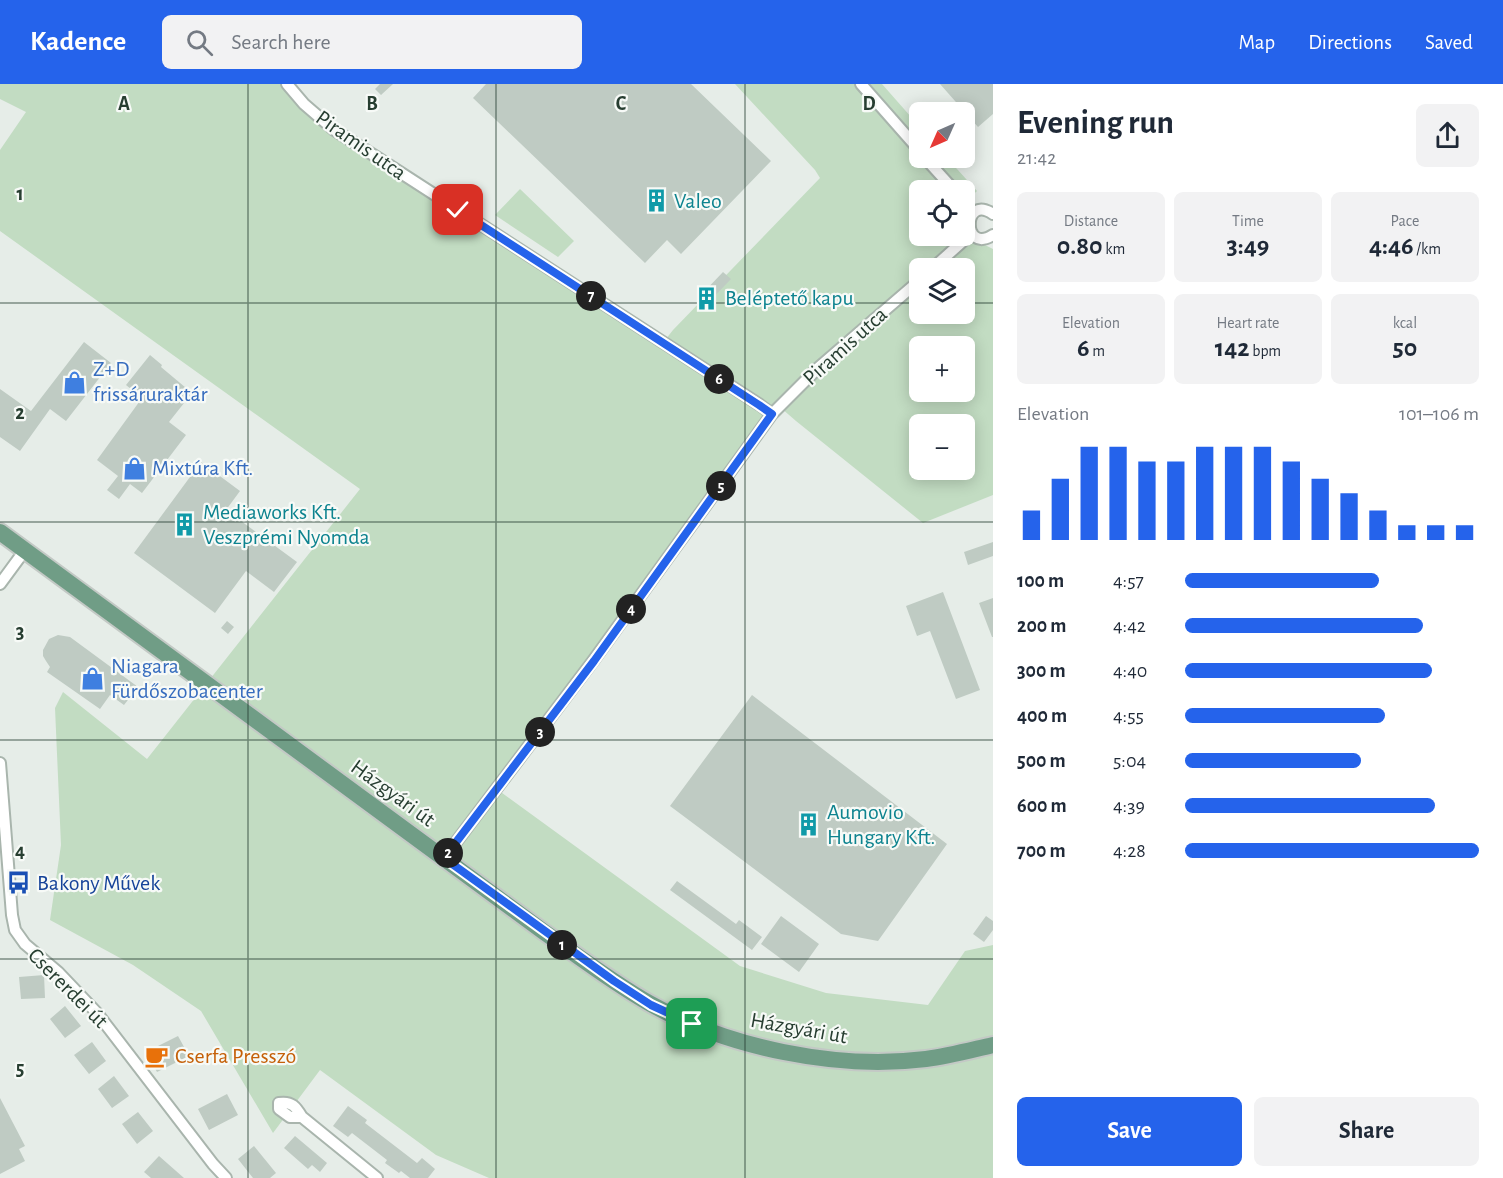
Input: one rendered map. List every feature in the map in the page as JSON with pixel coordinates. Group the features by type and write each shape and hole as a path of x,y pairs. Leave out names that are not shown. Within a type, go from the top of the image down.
{"main road":[{"name":"Házgyári út","path":"0,532 552,938 651,1005 732,1040 808,1056 883,1062 927,1059 993,1044"}],"street":[{"name":"Piramis utca","path":"287,84 304,104 333,129 772,414"},
{"path":"861,84 909,139"},
{"path":"934,168 945,180"},
{"path":"975,212 984,210 993,214"},
{"path":"975,235 980,238 992,238"},
{"path":"944,258 958,246"},
{"name":"Piramis utca","path":"444,858 594,661 772,414 818,368 909,289"},
{"path":"0,584 25,550"},
{"name":"Csererdei út","path":"0,763 15,930 25,944 58,972 97,1013 226,1178"},
{"path":"302,1117 377,1178"}],"green space":[{"path":"0,84 285,84 303,105 662,344 820,178 735,84 882,84 909,115 909,168 956,168 967,180 909,180 909,246 975,246 975,241 993,249 993,495 923,523 781,408 498,790 740,966 826,993 928,1005 965,951 993,945 993,1178 489,1178 436,1155 320,1070 273,1133 201,1011 133,965 50,920 61,845 55,708 63,692 147,759 360,489 0,231 0,150 26,112 0,99"},
{"path":"520,189 574,241 558,257 495,215"}],"building":[{"path":"380,84 393,84 381,95 375,89"},
{"name":"Valeo","path":"486,84 691,84 771,161 681,254 667,240 645,263 473,98"},
{"path":"940,84 993,84 993,114 978,127 975,124 975,102 956,102"},
{"name":"Beléptető kapu","path":"723,272 731,279 707,304 700,296"},
{"path":"84,342 111,363 66,421 50,409 20,451 0,437 0,389 31,411"},
{"path":"150,355 192,393 169,422 186,435 142,493 130,484 119,499 107,490 118,476 97,460 142,398 126,385"},
{"name":"Mediaworks Kft. Veszprémi Nyomda","path":"201,462 240,491 226,510 297,562 274,592 246,571 215,613 134,553"},
{"path":"993,542 993,556 968,565 964,552"},
{"path":"943,592 980,690 956,699 930,631 917,636 906,606"},
{"path":"993,598 993,637 992,637 979,603"},
{"path":"227,621 234,627 228,634 221,628"},
{"name":"Niagara Fürdőszobacenter","path":"58,635 70,637 138,687 124,705 110,695 100,709 47,672 50,667 43,656 43,650 49,639"},
{"name":"Aumovio Hungary Kft.","path":"752,695 947,844 878,941 841,934 670,806"},
{"path":"677,881 736,924 739,920 762,937 752,950 670,890"},
{"path":"781,916 819,944 799,972 761,944"},
{"path":"986,916 993,921 993,930 984,942 973,934"},
{"path":"44,975 45,998 21,999 19,977"},
{"path":"65,1006 81,1026 65,1038 50,1019"},
{"path":"178,1036 189,1056 157,1072 146,1052"},
{"path":"92,1042 106,1061 89,1074 74,1055"},
{"path":"114,1076 129,1096 112,1108 98,1089"},
{"path":"227,1094 238,1115 209,1130 198,1109"},
{"path":"0,1098 25,1146 19,1149 25,1161 0,1174"},
{"path":"348,1106 367,1120 365,1123 417,1163 422,1158 435,1169 428,1178 410,1178 401,1171 399,1173 385,1163 387,1160 352,1133 348,1137 333,1126"},
{"path":"138,1112 153,1131 137,1144 122,1124"},
{"path":"295,1136 327,1163 320,1172 312,1165 308,1169 284,1148"},
{"path":"254,1146 276,1173 270,1178 253,1178 238,1159"},
{"path":"159,1156 184,1178 151,1178 144,1172"}],"place":[{"name":"Valeo","path":"656,201"},
{"name":"Beléptető kapu","path":"707,298"},
{"name":"Z+D frissáruraktár","path":"75,382"},
{"name":"Mixtúra Kft.","path":"134,468"},
{"name":"Mediaworks Kft. Veszprémi Nyomda","path":"185,525"},
{"name":"Niagara Fürdőszobacenter","path":"93,679"},
{"name":"Aumovio Hungary Kft.","path":"809,825"},
{"name":"Bakony Művek","path":"19,883"},
{"name":"Cserfa Presszó","path":"157,1056"}],"route":[{"path":"458,210 772,414 594,661 444,858 614,981 651,1005 692,1024"}]}
